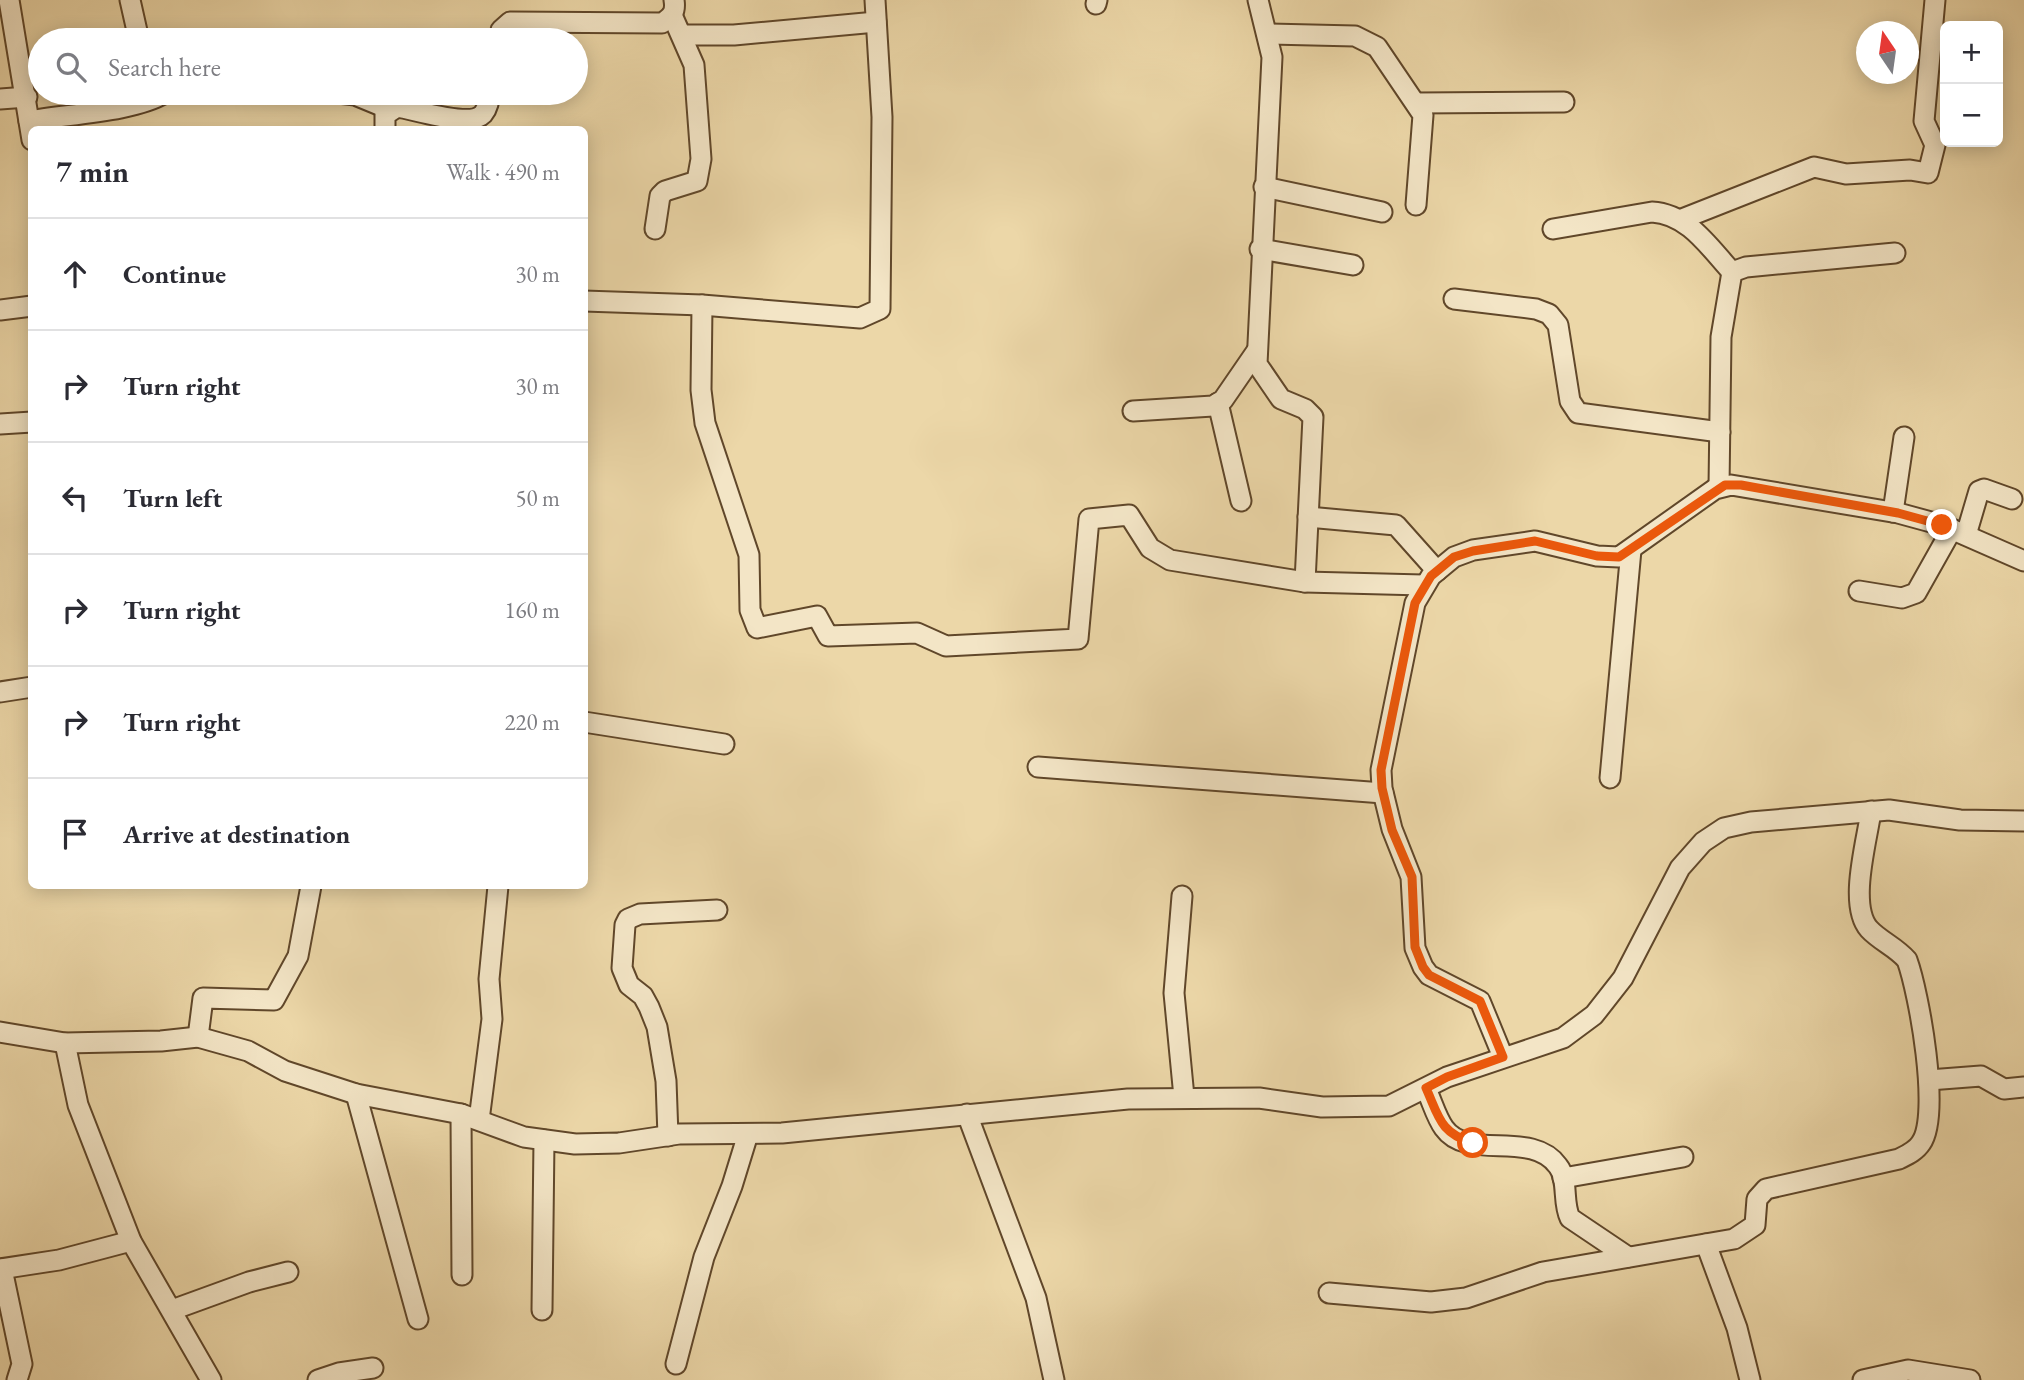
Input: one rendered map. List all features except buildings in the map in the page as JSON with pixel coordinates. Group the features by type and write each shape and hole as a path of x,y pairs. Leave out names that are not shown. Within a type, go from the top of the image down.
{"street":[{"path":"9,0 30,126"},
{"path":"130,0 136,28"},
{"path":"588,301 702,305 860,318 880,309 882,117 874,0"},
{"path":"1258,0 1272,57 1256,352 1259,372 1281,399 1305,409 1312,417 1305,582"},
{"path":"1682,219 1814,167 1846,174 1910,170 1928,173 1935,145 1924,121 1935,0"},
{"path":"655,229 660,196 665,191 690,185 697,181 700,174 694,65 673,7"},
{"path":"503,28 510,22 663,23 673,7"},
{"path":"682,34 734,35 876,22"},
{"path":"1267,34 1355,36 1370,41 1418,103 1423,128 1416,205"},
{"path":"0,99 27,97"},
{"path":"1418,103 1564,102"},
{"path":"38,126 83,105"},
{"path":"110,105 124,108 131,105"},
{"path":"379,105 389,109 397,107 470,121 482,116 487,105"},
{"path":"385,126 385,115 389,109"},
{"path":"1264,187 1382,212"},
{"path":"1553,229 1652,212 1668,212 1682,219 1732,272"},
{"path":"1260,249 1353,265"},
{"path":"1732,272 1746,267 1895,253"},
{"path":"1719,488 1721,337 1732,272"},
{"path":"1454,299 1536,309 1549,314 1558,325 1570,401 1578,413 1720,432"},
{"path":"702,305 705,423 749,555 750,610 758,628 817,616 828,636 917,632 946,646 1079,639 1089,519 1129,515 1150,548 1170,560 1305,582 1430,578"},
{"path":"0,310 28,306"},
{"path":"1133,411 1198,409 1218,403 1236,385 1256,352"},
{"path":"1218,403 1241,501"},
{"path":"0,424 28,422"},
{"path":"1893,512 1903,437"},
{"path":"1503,1057 1480,1001 1429,975 1423,967 1415,947 1412,877 1392,830 1383,793 1381,770 1415,603 1430,578 1454,557 1473,551 1535,541 1619,557 1719,488 1741,485 1893,512 1959,532 2024,561"},
{"path":"1859,592 1902,598 1916,593 1959,532 1979,491 1984,489 2012,499"},
{"path":"1308,517 1395,525 1430,578"},
{"path":"1610,778 1631,550"},
{"path":"0,692 28,688"},
{"path":"588,723 724,744"},
{"path":"1038,767 1383,793"},
{"path":"0,1032 65,1043 161,1041 198,1037 248,1051 285,1071 356,1094 470,1117 524,1137 544,1140 619,1143 668,1136 782,1133 1128,1099 1259,1098 1322,1107 1389,1106 1447,1077 1563,1038 1594,1015 1623,978 1680,868 1703,842 1724,828 1751,822 1889,810 1960,820 2024,821"},
{"path":"1329,1293 1431,1302 1454,1300 1543,1272 1734,1239 1750,1231 1755,1225 1757,1199 1766,1189 1899,1159 1913,1152 1922,1142 1930,1117 1929,1080 1907,960 1871,931 1859,904 1871,811"},
{"path":"198,1037 203,998 274,1000 298,957 310,889"},
{"path":"462,1276 470,1117 492,1019 489,979 498,889"},
{"path":"1182,896 1174,993 1184,1097"},
{"path":"668,1136 666,1081 657,1027 643,996 629,985 622,968 625,925 628,919 640,914 717,910"},
{"path":"65,1043 78,1105 131,1241 211,1380"},
{"path":"1929,1080 1973,1075 1987,1078 2004,1089 2024,1087"},
{"path":"1426,1088 1444,1129 1455,1138 1473,1143 1539,1150 1557,1164 1563,1178 1570,1218 1628,1257"},
{"path":"356,1094 418,1319"},
{"path":"967,1114 1036,1298 1054,1380"},
{"path":"676,1364 704,1257 733,1186 748,1134"},
{"path":"542,1310 544,1140"},
{"path":"1563,1178 1683,1157"},
{"path":"17,1380 22,1364 1,1269 59,1260 131,1241"},
{"path":"1706,1244 1737,1328 1750,1380"},
{"path":"172,1310 249,1282 288,1272"},
{"path":"318,1380 339,1373 373,1368"},
{"path":"1863,1380 1908,1370 1965,1377 1970,1380"}],"route":[{"path":"1473,1143 1455,1138 1444,1129 1426,1088 1447,1077 1503,1057 1480,1001 1429,975 1423,967 1415,947 1412,877 1392,830 1382,788 1381,770 1415,603 1423,585 1454,557 1498,545 1535,541 1597,556 1619,557 1715,489 1725,485 1741,485 1898,513 1942,525"}]}
